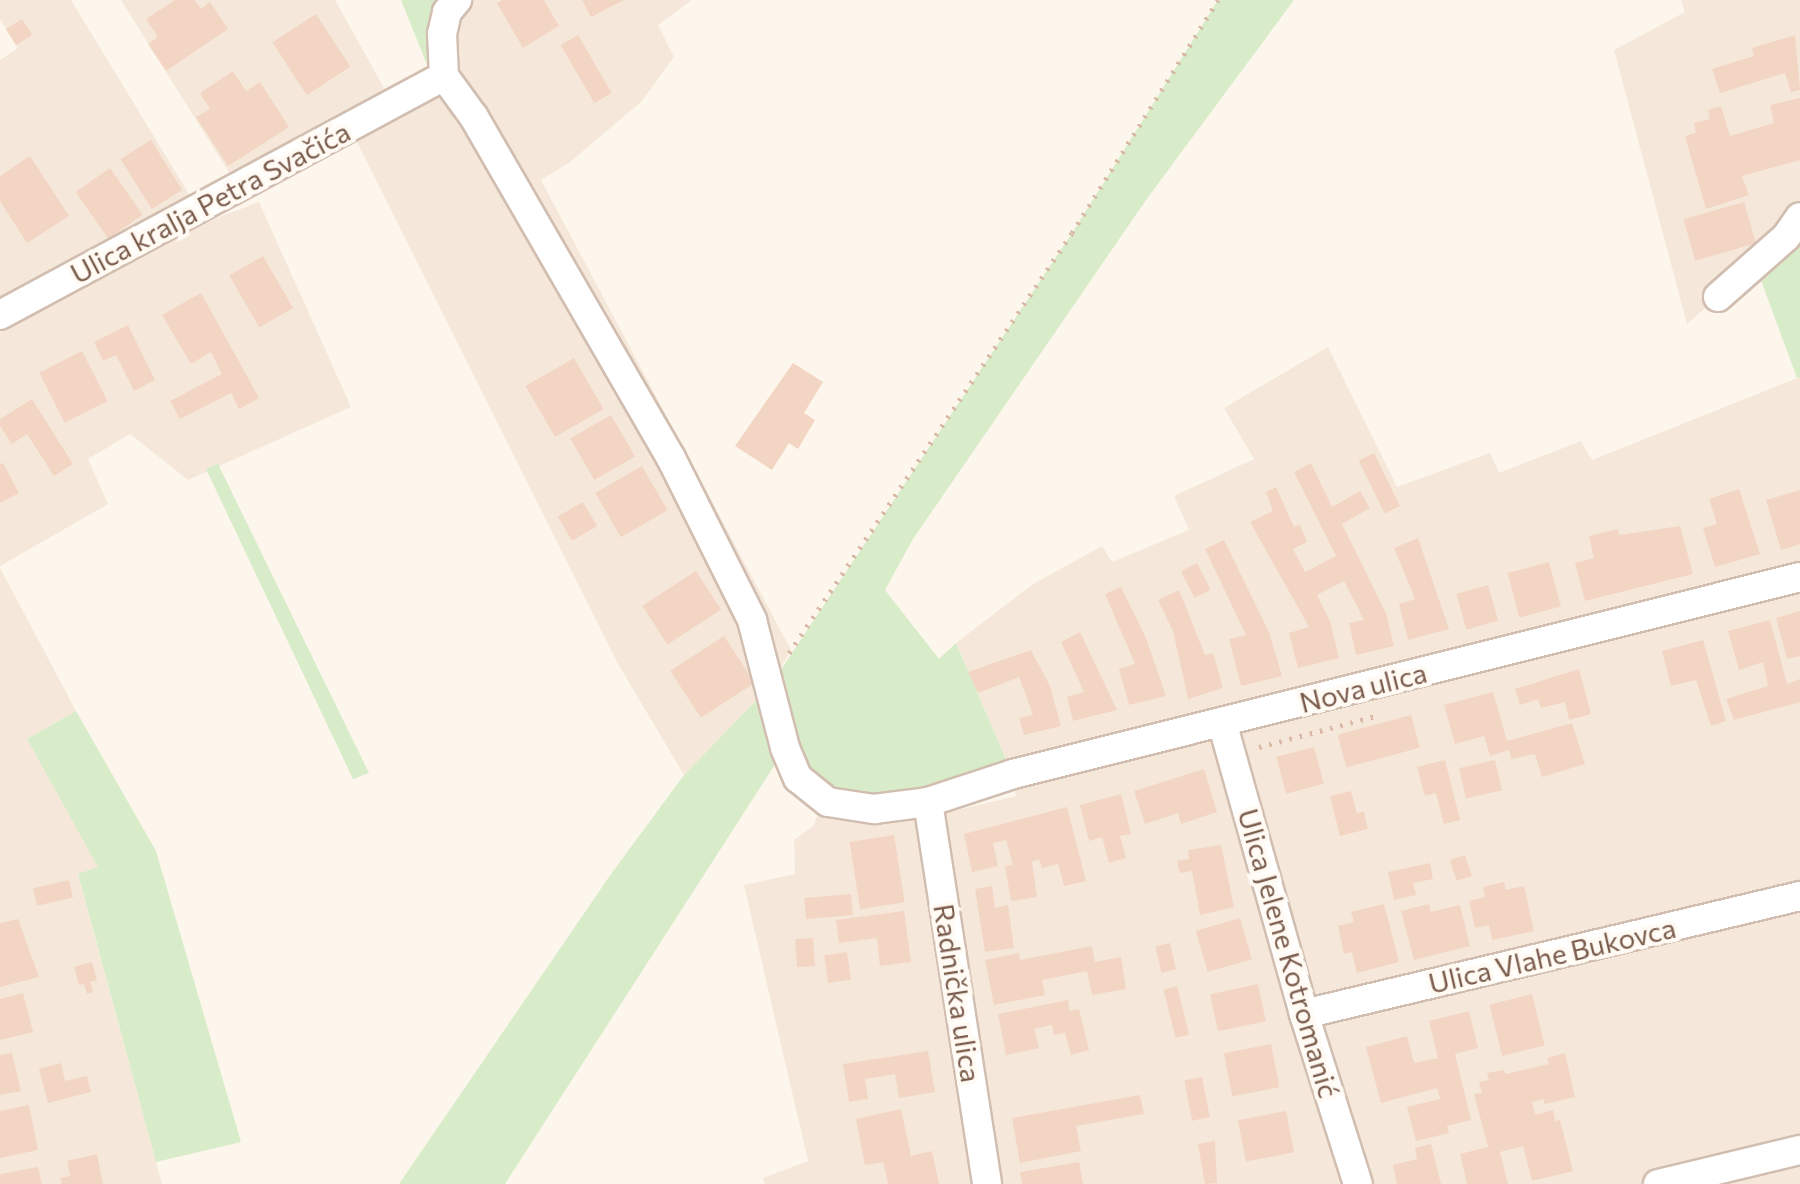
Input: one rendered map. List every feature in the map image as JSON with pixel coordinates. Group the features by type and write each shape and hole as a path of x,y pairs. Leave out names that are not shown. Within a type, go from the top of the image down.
{"street":[{"path":"432,83 447,12 457,0"},
{"name":"Ulica kralja Petra Svačića","path":"0,315 432,83"},
{"name":"Nova ulica","path":"432,83 474,117 671,458 752,620 785,748 798,778 828,802 874,809 928,802 1013,774 1800,577"},
{"path":"1718,298 1786,237 1800,217"},
{"name":"Ulica Jelene Kotromanić","path":"1222,722 1304,1014 1358,1184"},
{"name":"Radnička ulica","path":"928,802 987,1184"},
{"name":"Ulica Vlahe Bukovca","path":"1304,1014 1800,896"},
{"path":"1658,1184 1800,1150"}],"path":[{"path":"770,686 1072,233 1218,0"}],"shaded area":[{"path":"0,0 71,0 206,222 259,202 351,407 188,480 130,434 88,459 108,504 0,566 0,60 18,48 0,19"},
{"path":"121,0 335,0 393,104 444,76 457,0 692,0 658,25 674,57 641,102 570,162 541,180 791,650 770,686 684,775 617,662 350,128 230,174"},
{"path":"1681,0 1800,0 1800,217 1786,237 1687,324 1614,50 1685,12"},
{"path":"1328,347 1397,487 1490,453 1499,473 1581,441 1592,460 1800,377 1800,1184 765,1184 763,1178 808,1161 744,885 795,874 794,840 813,826 820,810 940,814 1016,796 1009,766 956,643 1033,584 1102,546 1112,562 1189,530 1174,496 1254,459 1224,408"},
{"path":"0,568 76,711 27,739 99,868 78,875 162,1184 0,1184"}],"green space":[{"path":"401,0 457,0 434,82"},
{"path":"1218,0 1294,0 1146,200 913,539 885,590 939,659 956,643 1009,766 922,788 867,796 834,790 785,749 505,1184 399,1184 611,874 684,775 770,686 1072,233"},
{"path":"1800,217 1800,377 1797,378 1755,264"},
{"path":"218,464 369,773 353,779 206,469"},
{"path":"76,711 156,851 241,1142 156,1162 78,874 98,867 27,739"}],"building":[{"path":"175,0 195,0 201,9 210,2 228,29 166,71 148,44 158,37 146,19"},
{"path":"544,0 559,26 523,48 497,3"},
{"path":"582,0 624,0 591,17"},
{"path":"316,14 350,67 307,95 272,42"},
{"path":"22,19 32,35 16,45 6,29"},
{"path":"578,35 612,93 594,103 561,45"},
{"path":"1795,35 1800,90 1791,92 1785,73 1720,93 1712,69 1754,56 1752,48"},
{"path":"233,71 246,91 260,82 289,127 228,166 196,117 210,109 200,93"},
{"path":"1800,98 1800,160 1742,176 1749,195 1706,209 1685,136 1696,133 1694,123 1710,119 1708,110 1721,106 1730,136 1774,123 1770,105"},
{"path":"151,140 182,190 152,209 120,159"},
{"path":"30,156 69,216 27,243 0,201 0,176"},
{"path":"110,168 143,215 108,239 76,192"},
{"path":"1744,202 1756,243 1695,261 1683,219"},
{"path":"263,256 293,308 259,327 229,276"},
{"path":"201,293 259,398 239,409 231,393 180,419 170,401 222,374 211,352 191,364 162,315"},
{"path":"128,325 155,380 134,391 116,355 103,361 94,342"},
{"path":"82,351 107,401 65,423 39,373"},
{"path":"574,358 604,409 555,437 526,386"},
{"path":"793,363 823,382 804,413 815,420 798,449 789,443 772,470 735,446"},
{"path":"32,399 73,464 54,476 27,434 12,444 0,426 0,419"},
{"path":"611,415 635,457 594,480 570,438"},
{"path":"1374,453 1400,506 1385,513 1359,460"},
{"path":"3,463 19,493 0,503 0,464"},
{"path":"1311,463 1332,507 1360,491 1370,508 1342,524 1386,613 1394,646 1356,655 1349,623 1364,620 1344,581 1317,595 1330,621 1339,658 1298,668 1289,633 1309,627 1250,522 1273,511 1266,492 1276,487 1294,527 1300,525 1307,542 1293,549 1305,572 1336,556 1294,472"},
{"path":"642,466 668,510 621,537 595,493"},
{"path":"1739,489 1760,554 1715,567 1703,528 1717,524 1709,499"},
{"path":"1800,490 1800,544 1781,550 1766,500"},
{"path":"583,502 597,526 572,541 558,516"},
{"path":"1680,526 1693,574 1585,601 1575,563 1594,558 1589,536 1618,529 1619,535"},
{"path":"1418,538 1449,629 1408,640 1399,604 1415,599 1394,548"},
{"path":"1224,540 1269,632 1282,676 1241,686 1229,639 1246,635 1205,549"},
{"path":"1549,562 1561,606 1519,618 1507,573"},
{"path":"1197,563 1211,590 1195,598 1181,571"},
{"path":"696,571 721,610 667,644 642,606"},
{"path":"1488,585 1498,621 1466,630 1456,594"},
{"path":"1121,587 1146,638 1166,696 1129,705 1119,669 1135,664 1105,594"},
{"path":"1179,590 1205,655 1213,653 1223,688 1188,699 1173,631 1158,600"},
{"path":"1800,611 1800,656 1787,659 1776,618"},
{"path":"1770,620 1787,684 1800,679 1800,702 1734,720 1726,699 1768,686 1763,662 1739,670 1728,631"},
{"path":"1080,632 1117,710 1073,721 1067,697 1084,692 1061,642"},
{"path":"724,636 754,683 701,718 670,671"},
{"path":"1703,640 1726,721 1711,726 1696,680 1671,686 1662,651"},
{"path":"1031,650 1050,686 1061,726 1024,735 1019,718 1033,715 1019,677 978,693 968,672"},
{"path":"1579,669 1591,714 1569,720 1565,702 1541,708 1538,699 1520,705 1515,689"},
{"path":"1493,692 1507,741 1572,723 1585,764 1542,777 1535,754 1511,759 1509,750 1490,756 1484,736 1455,744 1444,705"},
{"path":"1411,715 1420,748 1346,768 1338,735"},
{"path":"1314,747 1324,784 1286,794 1276,757"},
{"path":"1445,760 1460,820 1444,824 1436,793 1425,796 1417,767"},
{"path":"1495,760 1502,790 1466,799 1459,768"},
{"path":"1204,769 1217,812 1181,824 1178,813 1145,824 1134,791"},
{"path":"1351,791 1357,813 1364,812 1368,829 1340,836 1330,796"},
{"path":"1121,794 1131,834 1120,836 1126,858 1109,863 1102,837 1089,841 1080,805"},
{"path":"1067,807 1086,881 1064,886 1058,864 1042,868 1039,859 1032,862 1037,897 1011,901 1005,866 1013,865 1006,840 993,843 998,866 972,872 964,834"},
{"path":"894,835 905,902 860,909 850,842"},
{"path":"1221,845 1234,907 1200,915 1192,871 1180,873 1177,861 1189,859 1188,850"},
{"path":"1465,855 1472,876 1457,881 1450,860"},
{"path":"1430,863 1433,879 1413,883 1416,895 1394,900 1388,872"},
{"path":"69,880 73,898 37,906 33,888"},
{"path":"1504,882 1506,890 1524,886 1534,931 1492,940 1489,925 1475,928 1469,901 1485,897 1483,887"},
{"path":"992,886 995,908 1008,905 1014,948 985,952 975,889"},
{"path":"851,894 853,915 806,919 804,898"},
{"path":"1384,904 1399,962 1357,973 1352,952 1344,954 1338,926 1354,922 1351,912"},
{"path":"1429,904 1431,912 1460,905 1470,946 1414,960 1401,911"},
{"path":"904,911 911,962 880,966 877,938 839,943 836,920"},
{"path":"1240,918 1252,959 1208,972 1196,931"},
{"path":"18,919 39,977 0,987 0,923"},
{"path":"813,938 815,966 797,967 795,939"},
{"path":"1170,943 1176,969 1161,973 1155,946"},
{"path":"1092,946 1095,962 1121,957 1126,989 1092,995 1087,971 1042,980 1045,995 994,1005 985,960 1019,953 1020,960"},
{"path":"847,952 851,980 828,983 824,955"},
{"path":"92,962 97,980 90,982 93,992 87,994 84,984 79,985 74,967"},
{"path":"1258,984 1266,1021 1218,1031 1210,994"},
{"path":"1177,986 1189,1035 1176,1038 1163,989"},
{"path":"23,993 33,1032 0,1040 0,999"},
{"path":"1532,994 1545,1045 1502,1056 1489,1005"},
{"path":"1068,1000 1070,1011 1079,1009 1089,1050 1071,1055 1065,1033 1054,1035 1052,1025 1034,1029 1039,1048 1006,1055 998,1014"},
{"path":"1469,1011 1478,1048 1455,1054 1471,1120 1447,1126 1449,1133 1416,1141 1407,1107 1440,1099 1437,1088 1381,1103 1366,1047 1407,1036 1414,1063 1438,1058 1429,1021"},
{"path":"1271,1044 1279,1087 1232,1096 1224,1053"},
{"path":"928,1051 935,1092 899,1098 895,1074 865,1079 868,1099 849,1102 843,1064"},
{"path":"12,1053 21,1091 0,1095 0,1055"},
{"path":"1565,1053 1575,1097 1545,1104 1543,1099 1532,1102 1535,1115 1553,1110 1555,1121 1560,1120 1573,1171 1532,1181 1523,1146 1500,1152 1508,1184 1467,1184 1460,1154 1488,1147 1474,1094 1482,1093 1479,1082 1489,1080 1487,1073 1504,1070 1506,1074 1549,1064 1547,1058"},
{"path":"61,1063 65,1081 87,1076 91,1092 48,1103 39,1069"},
{"path":"1202,1077 1210,1117 1192,1121 1184,1080"},
{"path":"1140,1095 1144,1114 1076,1126 1081,1151 1020,1163 1012,1118"},
{"path":"29,1105 38,1150 0,1158 0,1111"},
{"path":"901,1109 911,1156 932,1151 939,1184 888,1184 883,1162 865,1165 856,1119"},
{"path":"1286,1111 1294,1152 1246,1162 1238,1120"},
{"path":"1215,1141 1217,1183 1205,1184 1198,1144"},
{"path":"1431,1144 1441,1184 1397,1184 1393,1165 1417,1159 1415,1148"},
{"path":"97,1154 103,1184 62,1184 60,1178 70,1176 67,1161"},
{"path":"1079,1162 1083,1184 1022,1184 1020,1172"},
{"path":"38,1167 42,1184 0,1184 0,1174"}]}
